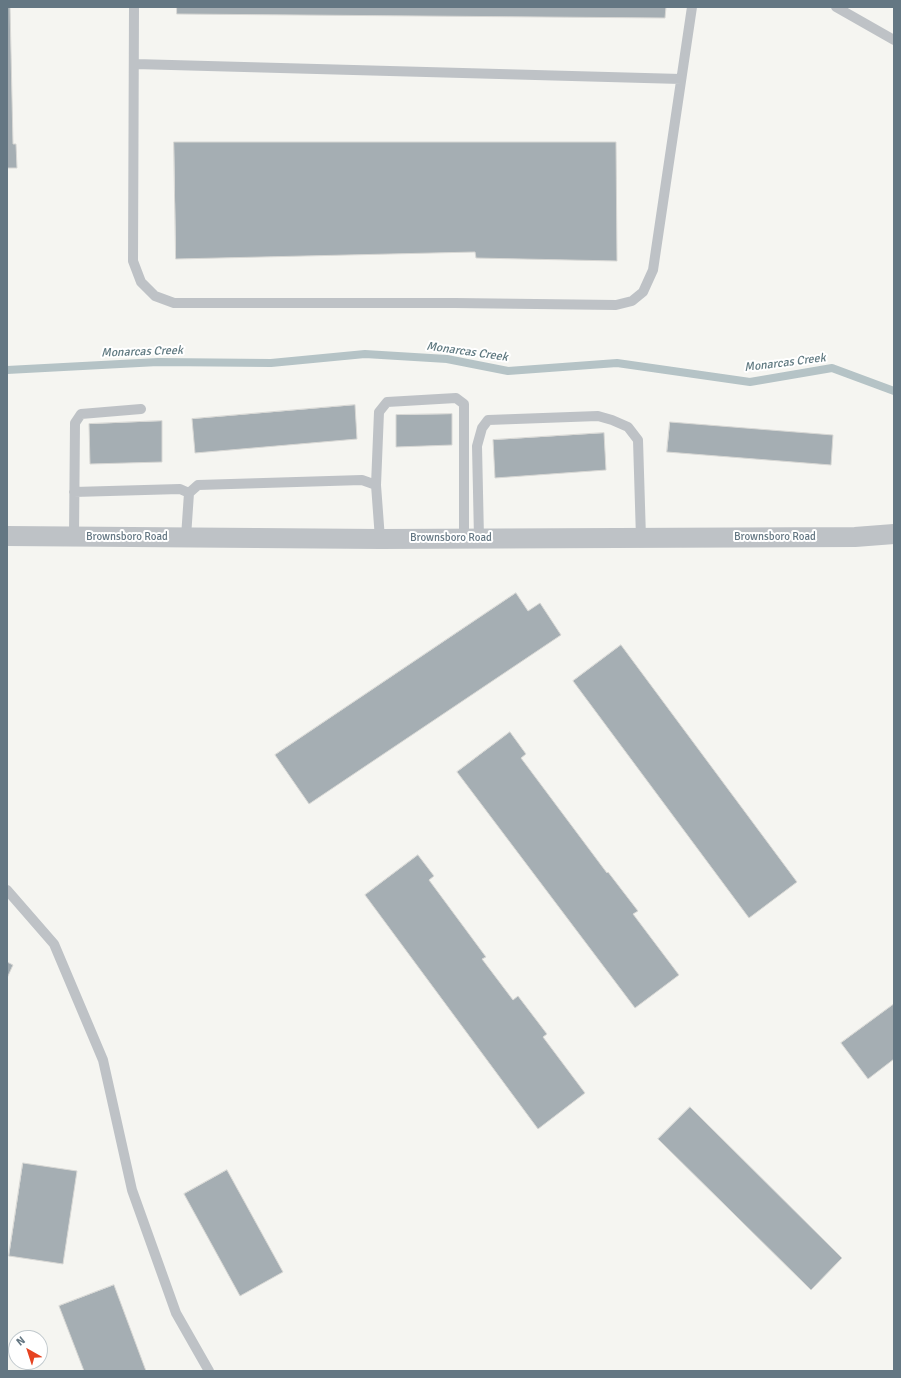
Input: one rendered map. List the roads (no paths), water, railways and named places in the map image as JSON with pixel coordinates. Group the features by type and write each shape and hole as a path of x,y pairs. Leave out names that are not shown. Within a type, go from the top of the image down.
{"street":[{"name":"Brownsboro Road","path":"7,536 380,539 855,537 894,534"}],"lane":[{"path":"134,7 133,261 141,282 156,296 174,303 455,303 616,306 632,301 643,292 653,270 692,7"},
{"path":"836,7 894,40"},
{"path":"134,64 681,79"},
{"path":"380,539 376,484 379,412 387,402 456,398 464,404 471,538"},
{"path":"74,536 75,423 81,414 141,409"},
{"path":"471,538 477,446 482,428 488,420 598,416 628,427 638,440 642,538"},
{"path":"186,537 190,493 198,485 362,480 376,484"},
{"path":"74,492 180,489 190,493"},
{"path":"7,890 54,944 88,1024 103,1060 135,1197 176,1313 208,1371"}],"waterway":[{"name":"Monarcas Creek","path":"7,370 158,362 271,363 365,354 447,359 508,371 617,363 750,382 832,368 894,391"}]}
